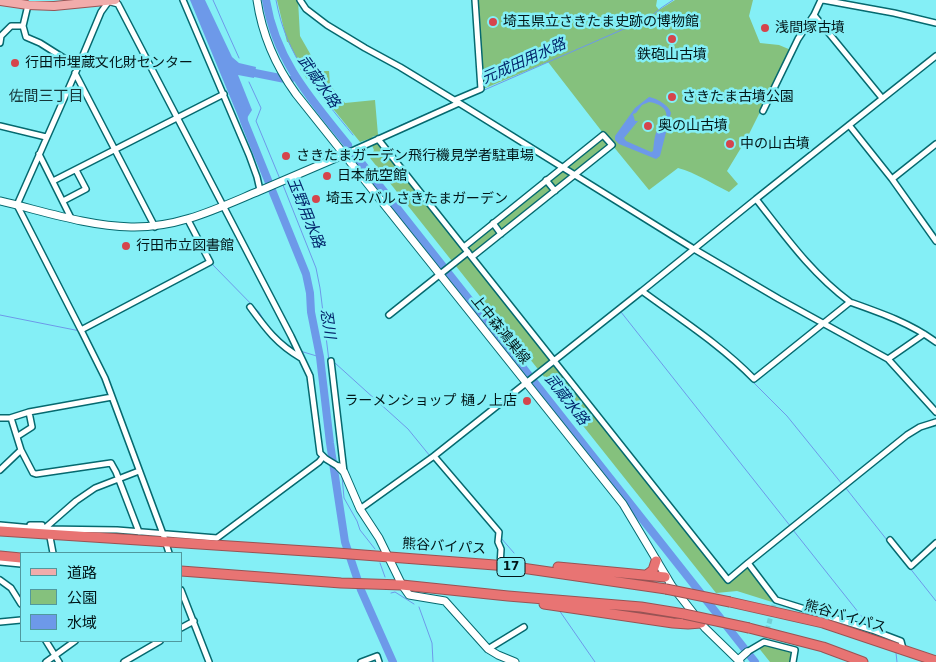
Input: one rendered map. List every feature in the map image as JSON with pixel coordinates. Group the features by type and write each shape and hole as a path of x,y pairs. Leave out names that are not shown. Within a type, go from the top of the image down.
{"highway":[{"name":"熊谷バイパス","path":"1,527 164,538 504,566 666,589 823,623 936,661"},
{"path":"0,556 20,558"},
{"path":"648,574 653,570 656,561"},
{"name":"17","path":"504,566 524,564 665,577"},
{"name":"17","path":"182,571 342,583 402,585 641,607 749,628 823,648 863,662"},
{"name":"17","path":"508,596 518,601 673,623 701,623"}],"main road":[{"path":"0,2 54,6 115,0"},
{"name":"上中森鴻巣線","path":"257,0 264,32 281,72 291,87 442,273 623,504 665,577 701,623 736,661"},
{"path":"0,201 72,218 123,227 155,227 188,220 346,154"},
{"path":"342,469 360,509 409,595 446,601 488,648 506,661 515,662"},
{"path":"736,661 747,652"}],"street":[{"path":"169,552 105,378 17,205 101,12 108,0 118,4 302,358 310,376 318,444 324,458 342,469"},
{"path":"183,0 252,162 261,190"},
{"path":"300,0 306,9 327,25 457,102 694,249 823,324 888,359 936,412"},
{"path":"346,154 481,89 475,0"},
{"path":"763,111 795,46 822,0 894,12 936,23"},
{"path":"28,5 22,26 26,37 40,43 78,67"},
{"path":"814,16 882,98"},
{"path":"0,44 1,36 11,26 22,26"},
{"path":"360,509 434,456 538,375 936,56"},
{"path":"76,73 155,227"},
{"path":"53,181 224,94"},
{"path":"849,125 892,179 936,241"},
{"path":"0,126 46,137"},
{"path":"464,247 603,135 612,145 472,257"},
{"path":"378,139 728,580 907,435 920,427 936,422"},
{"path":"892,179 936,144"},
{"path":"39,154 72,218"},
{"path":"63,201 86,189 76,170"},
{"path":"546,180 556,191"},
{"path":"756,199 810,267 830,287 850,302 898,319 936,342"},
{"path":"80,330 210,262 188,220"},
{"path":"493,223 501,234"},
{"path":"389,314 468,252"},
{"path":"642,291 738,362 754,379 850,302"},
{"path":"250,307 272,337 290,352 302,358"},
{"path":"888,359 924,334"},
{"path":"331,361 342,469"},
{"path":"0,418 11,418 29,412 112,397"},
{"path":"18,436 32,427 29,412"},
{"path":"11,418 21,450 33,473 111,463 119,478 139,532"},
{"path":"0,470 21,450"},
{"path":"434,456 499,532 498,542 504,566"},
{"path":"1,527 117,530 139,532 164,538 216,538 324,458"},
{"path":"43,527 95,488 138,471"},
{"path":"50,537 53,552"},
{"path":"890,540 911,566 936,543"},
{"path":"0,562 20,564"},
{"path":"748,563 775,602 872,630 901,641 903,649"},
{"path":"0,580 11,588 20,602"},
{"path":"182,592 209,662"},
{"path":"0,622 20,620"},
{"path":"182,627 194,621"},
{"path":"488,648 524,627"},
{"path":"747,652 764,640 795,650 793,662"},
{"path":"47,642 59,662"},
{"path":"46,662 74,642"},
{"path":"124,662 158,642"},
{"path":"362,662 377,656 379,662"}],"green space":[{"name":"さきたま古墳公園","path":"277,0 298,0 300,36 320,71 329,71 330,85 345,103 375,100 378,135 372,137 375,143 379,142 462,246 603,133 548,62 483,89 477,0 657,0 656,6 659,10 675,0 753,0 749,16 760,43 779,45 791,50 747,138 727,171 738,184 729,192 697,175 678,168 649,190 613,146 472,259 727,581 748,565 773,598 772,602 737,591 716,593 370,158 374,150 369,139 360,142 307,79 287,42"},
{"path":"765,645 791,651 793,654 791,662 770,662 758,647"}],"water":[{"path":"190,0 205,0 232,57 239,63 256,67 254,78 238,75 252,110 247,118 240,121"},
{"path":"649,97 662,102 670,110 671,113 660,156 656,159 619,144 615,140 615,136 635,108","holes":["649,102 659,105 666,111 666,118 656,133 653,151 651,152 626,141 624,138 638,121 635,121 633,114 642,105"]}],"waterway":[{"name":"玉野用水路","path":"213,0 239,58"},
{"name":"武蔵水路","path":"266,0 271,22 287,61 308,95 348,145"},
{"name":"元成田用水路","path":"276,0 287,39 305,72 353,135"},
{"name":"元成田用水路","path":"482,91 649,18 673,0"},
{"path":"245,71 290,80"},
{"name":"玉野用水路","path":"249,82 261,108 256,121 280,179"},
{"name":"元成田用水路","path":"399,126 449,104"},
{"name":"忍川","path":"243,110 244,121 306,274 320,357 330,443 345,542 361,590 393,662"},
{"name":"元成田用水路","path":"373,139 390,130"},
{"name":"元成田用水路","path":"362,143 369,140"},
{"name":"武蔵水路","path":"356,156 755,662"},
{"name":"玉野用水路","path":"283,185 316,268 329,361"},
{"path":"84,331 212,264 259,312 266,324 287,345 296,350"},
{"path":"621,312 791,527"},
{"path":"0,315 80,331"},
{"path":"300,351 320,357"},
{"name":"玉野用水路","path":"335,363 408,429 430,456"},
{"path":"754,383 787,416 842,484"},
{"name":"玉野用水路","path":"434,460 476,509"},
{"path":"342,476 344,498 360,530 375,549"},
{"path":"845,487 887,540"},
{"name":"玉野用水路","path":"479,513 497,534"},
{"path":"793,530 870,627 893,636"},
{"name":"玉野用水路","path":"501,538 514,553"},
{"path":"380,563 385,577"},
{"path":"909,567 936,601"},
{"path":"391,593 395,592 414,604"},
{"path":"419,607 432,643 433,662"},
{"name":"玉野用水路","path":"559,610 595,662"},
{"path":"896,653 897,662"}],"tunnel":[{"path":"765,638 774,605"}],"place":[{"name":"埼玉県立さきたま史跡の博物館","path":"493,22"},
{"name":"浅間塚古墳","path":"765,28"},
{"name":"鉄砲山古墳","path":"672,39"},
{"name":"行田市埋蔵文化財センター","path":"15,63"},
{"name":"さきたま古墳公園","path":"672,97"},
{"name":"奥の山古墳","path":"648,126"},
{"name":"中の山古墳","path":"730,144"},
{"name":"さきたまガーデン飛行機見学者駐車場","path":"286,156"},
{"name":"日本航空館","path":"327,176"},
{"name":"埼玉スバルさきたまガーデン","path":"316,199"},
{"name":"行田市立図書館","path":"126,246"},
{"name":"ラーメンショップ 樋ノ上店","path":"527,401"}],"district":[{"name":"佐間三丁目","path":"46,97"}]}
